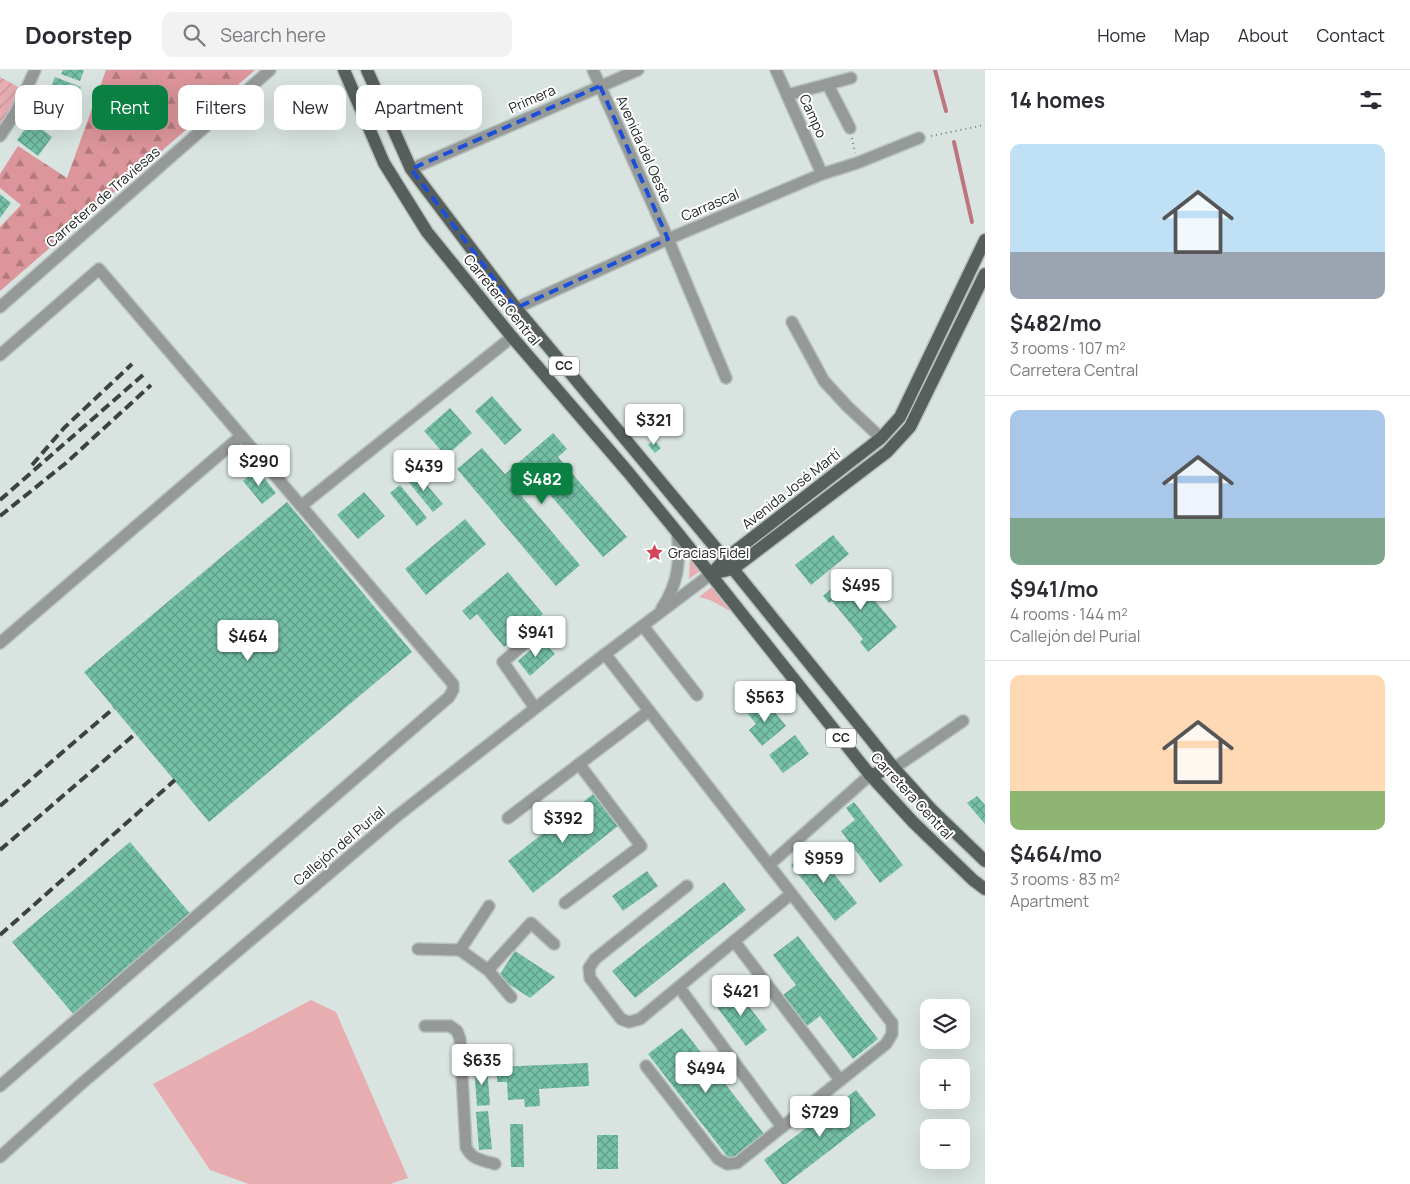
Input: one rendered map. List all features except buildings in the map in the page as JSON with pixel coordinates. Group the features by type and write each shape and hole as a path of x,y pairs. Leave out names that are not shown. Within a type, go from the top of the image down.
{"main road":[{"name":"Carretera Central","path":"367,70 410,169 516,308 729,564 894,768 931,809 985,862"},
{"name":"Carretera Central","path":"343,71 384,162 427,232 512,338 628,472 677,532 870,775 920,828 973,880 985,889"},
{"name":"Avenida José Martí","path":"729,564 881,438 900,417 985,240"},
{"name":"Avenida José Martí","path":"711,574 729,564 887,452 910,427 985,274"},
{"path":"870,775 894,768"}],"street":[{"path":"0,136 16,112 36,70"},
{"name":"Carretera de Traviesas","path":"0,306 270,70"},
{"name":"Avenida del Oeste","path":"593,70 668,238 726,378"},
{"name":"Primera","path":"410,169 638,70"},
{"name":"Campo","path":"776,70 822,174"},
{"path":"787,95 851,78"},
{"path":"828,85 850,128"},
{"name":"Carrascal","path":"516,308 668,238 822,174 857,163 919,138"},
{"path":"0,354 99,269 453,684 454,690 450,697 442,704 0,1086"},
{"path":"792,322 824,381 881,438"},
{"path":"301,506 512,338"},
{"path":"0,643 241,436"},
{"path":"656,616 668,598 677,576 680,550 677,532"},
{"name":"Callejón del Purial","path":"0,1157 81,1084 397,816 711,574"},
{"path":"643,626 697,695"},
{"path":"535,708 503,662 544,627"},
{"path":"606,654 892,1023 892,1034 886,1044 737,1163 727,1164 718,1159 646,1066"},
{"path":"508,818 650,711"},
{"path":"894,768 963,721"},
{"path":"565,903 641,846 579,764"},
{"path":"769,865 870,775"},
{"path":"687,886 595,959 589,968 590,978 620,1018 629,1022 640,1019 791,894"},
{"path":"460,950 489,906"},
{"path":"488,970 531,923 554,944"},
{"path":"734,941 840,1080"},
{"path":"418,949 460,950 488,970 511,997"},
{"path":"679,987 782,1127"},
{"path":"425,1026 450,1026 457,1031 460,1039 466,1147 470,1154 478,1159 495,1164"}],"path":[{"path":"919,138 985,125"},
{"path":"850,128 857,163"}],"highlighted area":[{"path":"600,86 668,239 516,308 411,169"}],"shaded area":[{"path":"0,77 15,85 15,100 0,124"},
{"path":"690,559 700,571 689,579"},
{"path":"712,587 732,612 710,600 699,597"},
{"path":"311,1000 336,1012 408,1178 390,1184 249,1184 210,1170 153,1084"}],"green space":[{"path":"106,70 255,70 238,85 178,85 178,130 186,130 0,291 0,227 21,205 0,188 0,174 18,146 67,178 92,109 92,130 168,130 168,85 101,85"}],"waterway":[{"path":"935,70 946,111"},
{"path":"954,142 972,222"}],"railway":[{"path":"32,465 64,428 132,364"},
{"path":"0,500 144,374"},
{"path":"0,516 66,463 151,385"},
{"path":"0,806 114,708"},
{"path":"0,850 135,734"},
{"path":"0,935 175,780"}],"place":[{"name":"Gracias Fidel","path":"654,553"}]}
